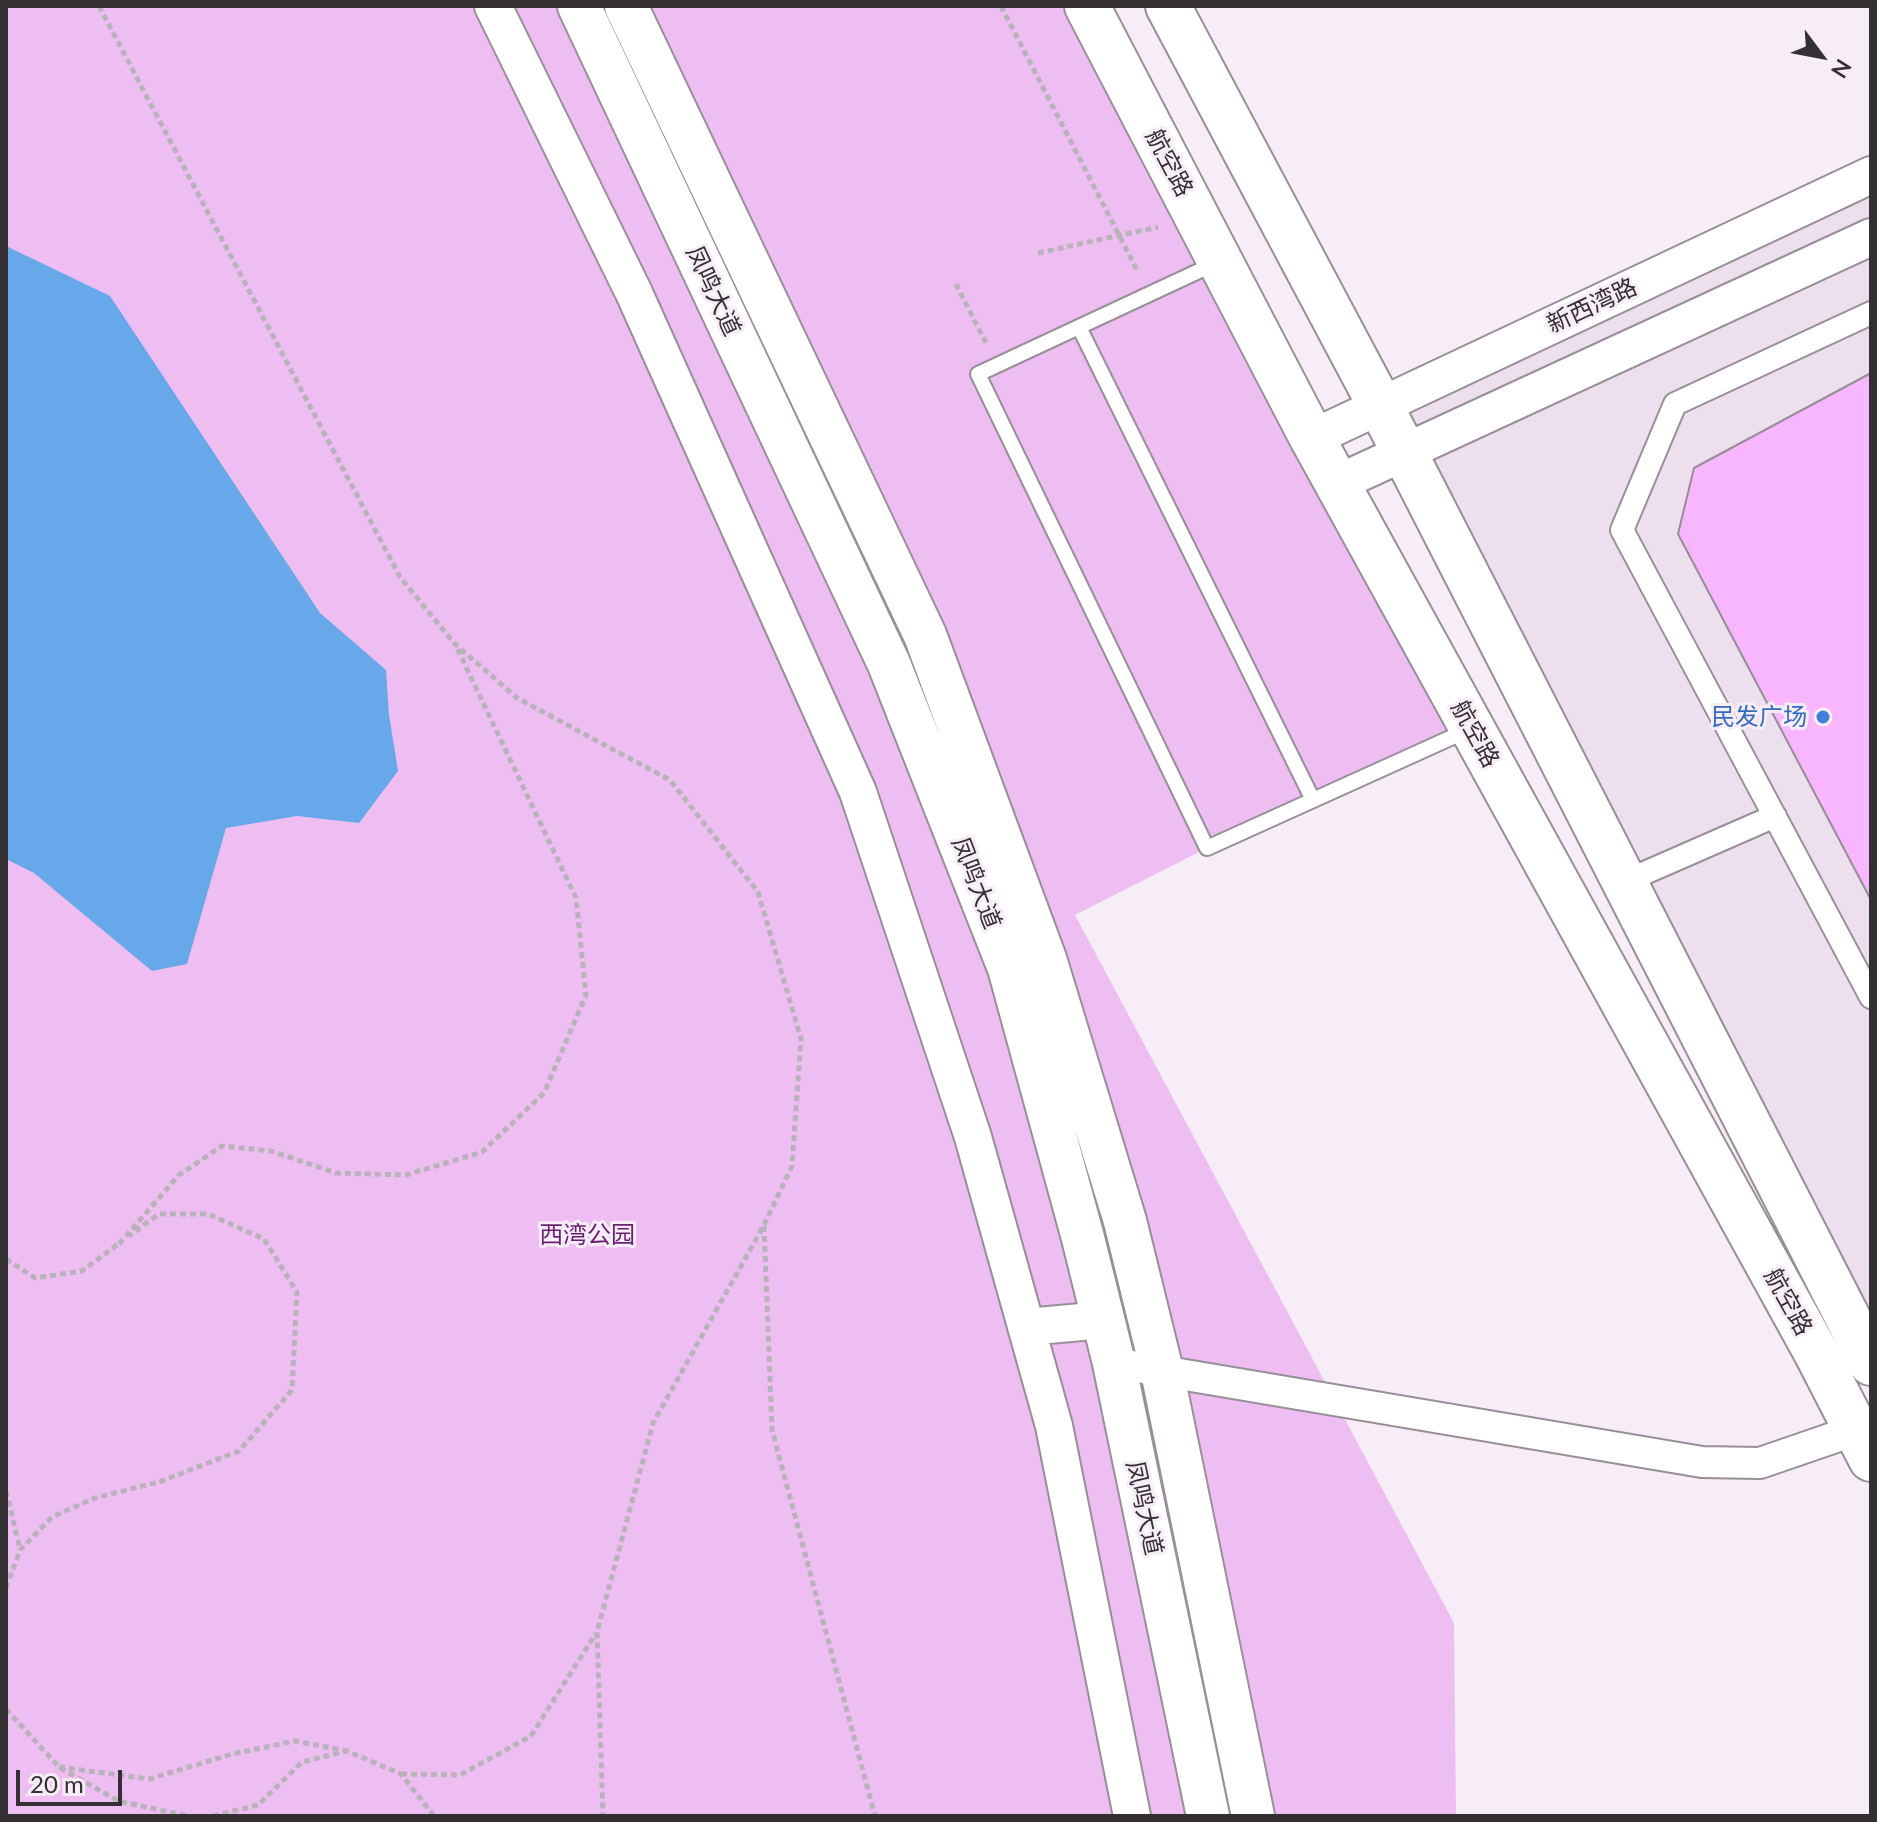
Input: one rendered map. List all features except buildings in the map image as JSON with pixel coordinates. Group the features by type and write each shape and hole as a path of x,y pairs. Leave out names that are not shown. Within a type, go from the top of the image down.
{"main road":[{"name":"凤鸣大道","path":"579,6 889,664 1009,968 1104,1320 1208,1816"},
{"name":"凤鸣大道","path":"626,6 925,635 1045,959 1125,1221 1162,1371 1253,1816"},
{"name":"航空路","path":"1087,6 1312,438 1864,1444"},
{"name":"航空路","path":"1168,6 1380,405 1868,1350"}],"street":[{"path":"493,6 634,293 858,792 973,1137 1054,1426 1132,1816"},
{"name":"新西湾路","path":"1312,438 1871,175"},
{"path":"1338,483 1871,237"},
{"path":"1871,313 1675,404 1622,530 1871,997"},
{"path":"1624,882 1775,816"},
{"path":"1026,1327 1104,1320"},
{"path":"1114,1363 1702,1462 1760,1463 1864,1444"}],"lane":[{"path":"1220,261 978,374 1207,848 1472,728"},
{"path":"1079,327 1313,800"}],"path":[{"path":"99,6 400,577 454,643 517,698 670,780 758,892 801,1039 792,1166 764,1225 653,1423 597,1632 603,1816"},
{"path":"1001,6 1149,294"},
{"path":"1038,253 1198,219"},
{"path":"956,284 997,365"},
{"path":"119,1244 179,1175 222,1146 271,1151 336,1173 406,1175 482,1152 544,1093 586,995 576,898 454,643"},
{"path":"6,1259 35,1278 82,1271 159,1214 208,1214 264,1239 297,1292 292,1390 239,1451 159,1482 95,1498 52,1517 20,1550 6,1588"},
{"path":"764,1225 772,1430 875,1816"},
{"path":"6,1491 20,1550"},
{"path":"59,1767 149,1779 232,1754 295,1741 347,1751 401,1774 460,1775 531,1736 597,1632"},
{"path":"6,1709 59,1767 118,1801 188,1816"},
{"path":"213,1816 258,1805 302,1762 347,1751"},
{"path":"401,1774 434,1816"}],"shaded area":[{"path":"1871,175 1871,1363 1380,405"}],"green space":[{"name":"西湾公园","path":"6,6 585,6 914,615 626,6 1090,6 1472,728 1207,848 1075,915 1454,1623 1456,1816 6,1816"}],"water":[{"path":"6,246 110,296 320,613 386,670 398,771 359,823 297,816 226,828 187,964 152,971 34,873 6,859"}],"place":[{"name":"民发广场","path":"1823,717"}]}
